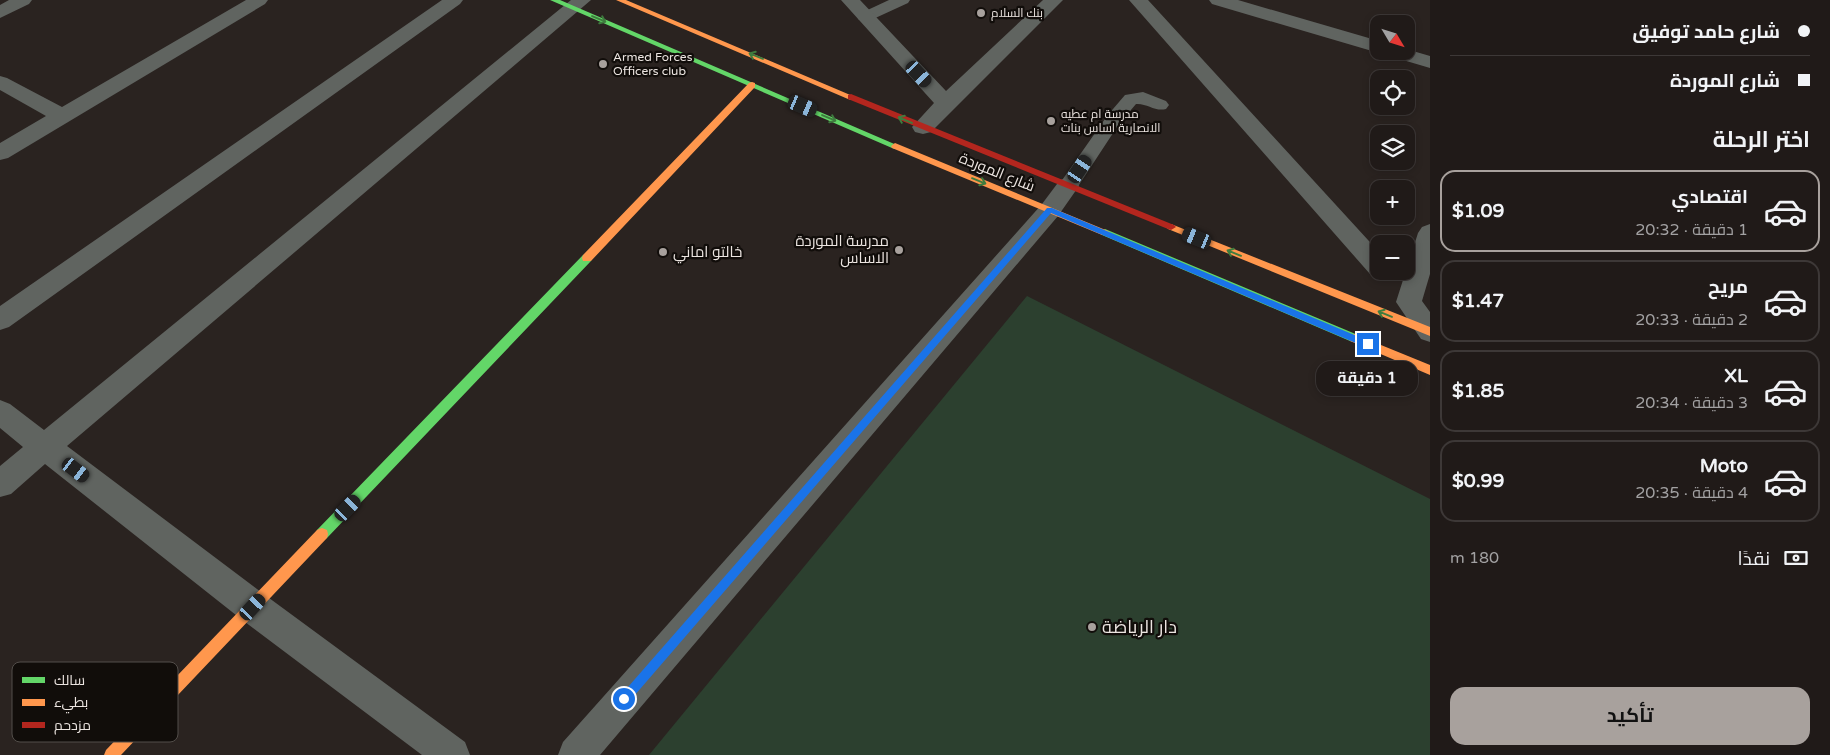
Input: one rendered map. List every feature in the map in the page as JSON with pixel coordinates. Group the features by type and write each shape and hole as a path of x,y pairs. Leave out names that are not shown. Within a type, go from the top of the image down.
{"main road":[{"name":"شارع الموردة","path":"620,0 923,127 1430,333"},
{"name":"شارع الموردة","path":"569,2 752,85 1426,369"},
{"path":"178,685 752,85"},
{"path":"111,755 123,742"}],"street":[{"path":"0,12 23,0"},
{"path":"0,153 62,116 232,7 259,0"},
{"path":"0,320 454,0"},
{"path":"850,0 946,103"},
{"path":"923,127 1054,0"},
{"path":"1138,0 1370,258"},
{"path":"1218,0 1370,44"},
{"path":"0,484 46,447 569,2"},
{"path":"1415,58 1430,62"},
{"path":"0,82 62,116"},
{"path":"576,755 1050,210 1068,186"},
{"path":"1409,302 1430,233"},
{"path":"1390,280 1409,302 1430,333 1426,369"},
{"path":"0,412 253,607 452,755"}],"lane":[{"path":"865,17 902,0"},
{"path":"1068,186 1113,120 1131,99 1143,98 1160,105"}],"green space":[{"name":"دار الرياضة","path":"1027,296 1430,499 1430,755 649,755"}],"traffic: fast":[{"path":"554,0 895,146"},
{"path":"1105,233 1354,338"},
{"path":"322,534 587,258"}],"traffic: slow":[{"path":"620,0 851,97"},
{"path":"587,258 752,85"},
{"path":"895,146 1105,233"},
{"path":"1171,227 1430,332"},
{"path":"1354,338 1430,370"},
{"path":"178,685 322,534"},
{"path":"111,755 123,742"}],"traffic: jam":[{"path":"851,97 1171,227"}],"place":[{"name":"بنك السلام","path":"981,13"},
{"name":"Armed Forces Officers club","path":"603,64"},
{"name":"مدرسة ام عطيه الانصارية اساس بنات","path":"1051,121"},
{"name":"مدرسة الموردة الاساس","path":"899,250"},
{"name":"خالتو اماني","path":"663,252"},
{"name":"دار الرياضة","path":"1092,627"}],"route":[{"path":"624,699 1050,210 1368,344"}]}
